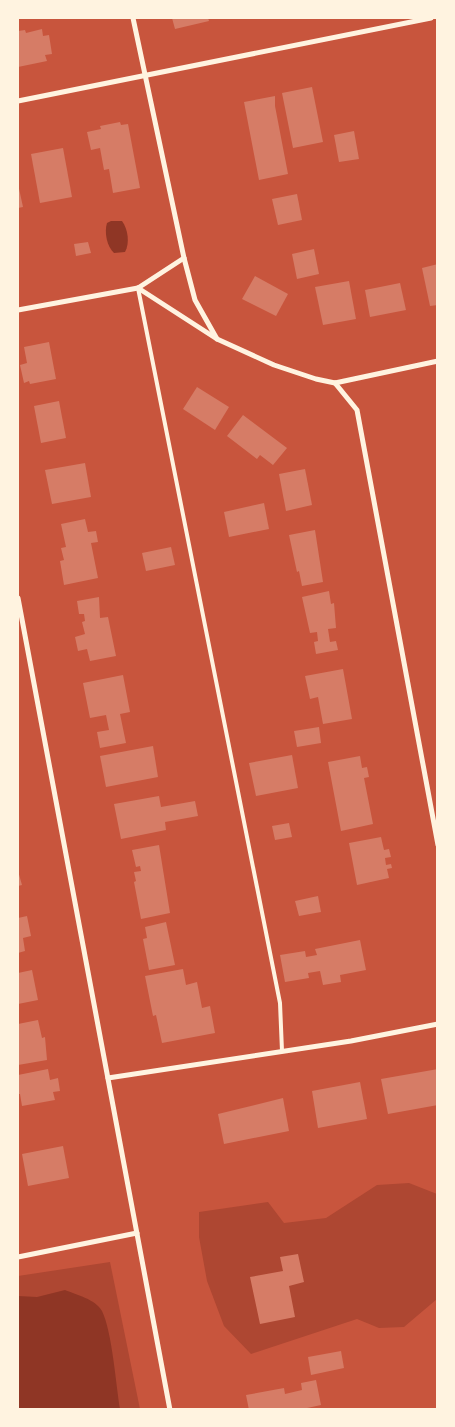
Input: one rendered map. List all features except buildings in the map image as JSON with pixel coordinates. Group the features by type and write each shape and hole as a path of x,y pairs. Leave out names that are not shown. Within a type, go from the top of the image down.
{"street":[{"path":"134,18 184,258 196,300 217,338"},
{"path":"18,101 431,18"},
{"path":"18,310 138,288 184,258"},
{"path":"138,288 217,338 274,365 335,383 438,361"},
{"path":"335,383 357,410 438,845"},
{"path":"18,598 170,1410"},
{"path":"108,1078 438,1024"},
{"path":"18,1257 137,1233"}],"lane":[{"path":"138,288 280,1003 282,1051"}],"shaded area":[{"path":"122,221 124,224 128,240 125,252 114,253 110,247 106,231 107,223"},
{"path":"409,1183 437,1194 437,1299 404,1327 379,1328 357,1319 251,1354 224,1326 207,1281 199,1237 199,1212 268,1202 284,1223 326,1218 377,1185"},
{"path":"110,1262 140,1409 18,1410 18,1276"},
{"path":"65,1290 90,1300 102,1311 111,1344 120,1409 18,1409 18,1296 37,1297"}]}
